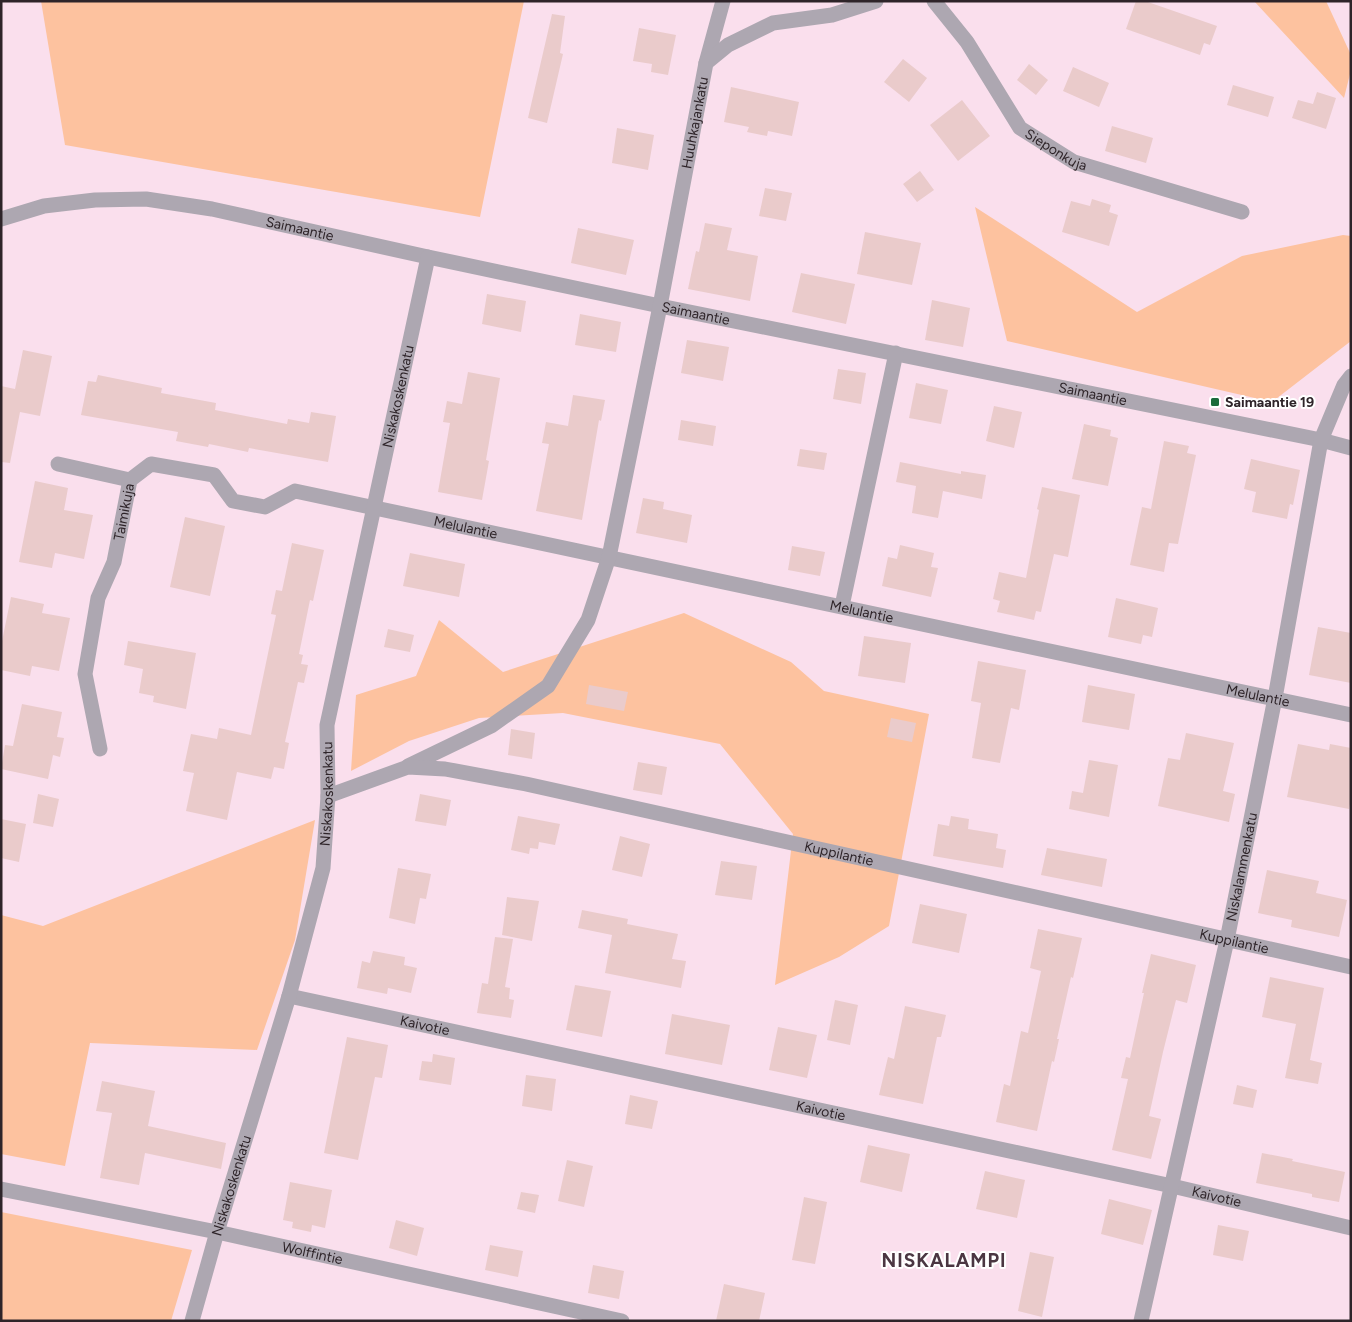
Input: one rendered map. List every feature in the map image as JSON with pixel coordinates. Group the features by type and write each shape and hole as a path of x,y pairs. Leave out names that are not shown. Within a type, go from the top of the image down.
{"street":[{"path":"706,63 723,1"},
{"name":"Huuhkajankatu","path":"408,766 490,726 548,686 588,620 609,557 660,306 706,63 728,45 773,23 832,15 876,1"},
{"name":"Sieponkuja","path":"934,1 967,42 1020,128 1074,162 1242,212"},
{"name":"Saimaantie","path":"1,219 44,206 95,200 146,199 212,210 660,306 1321,440 1351,448"},
{"name":"Niskakoskenkatu","path":"192,1321 289,996 323,868 328,796 326,724 428,257"},
{"path":"842,606 896,354"},
{"path":"1321,440 1344,385 1351,376"},
{"name":"Niskalammenkatu","path":"1141,1321 1227,940 1275,698 1321,440"},
{"path":"58,464 130,480"},
{"name":"Taimikuja","path":"100,749 85,674 98,598 114,562 130,480 151,464 214,475 233,501 257,506 266,507 295,490 374,506"},
{"name":"Melulantie","path":"374,506 1351,715"},
{"name":"Kuppilantie","path":"328,796 408,766 444,769 526,784 1351,968"},
{"name":"Kaivotie","path":"289,996 1172,1186 1351,1228"},
{"name":"Wolffintie","path":"1,1189 217,1232 622,1321"}],"shaded area":[{"path":"41,1 524,1 480,217 65,145"},
{"path":"1254,1 1326,1 1351,55 1351,70 1344,98"},
{"path":"975,207 1137,312 1242,256 1343,235 1351,236 1351,341 1272,402 1007,341"},
{"path":"684,613 791,662 824,691 929,714 889,926 839,957 775,985 793,834 720,744 563,713 479,718 409,741 351,771 356,695 416,676 439,620 503,672"},
{"path":"315,820 295,940 257,1050 90,1043 65,1166 1,1154 1,915 43,926"},
{"path":"1,1212 192,1250 171,1321 1,1321"}],"building":[{"path":"1136,1 1145,1 1217,26 1210,45 1204,43 1200,55 1126,29"},
{"path":"552,14 565,16 560,53 563,54 547,123 528,118"},
{"path":"639,28 676,35 668,75 651,72 652,64 633,61"},
{"path":"903,59 927,78 909,102 884,82"},
{"path":"1029,64 1048,80 1036,95 1017,80"},
{"path":"1073,67 1109,83 1099,107 1063,91"},
{"path":"1233,85 1274,97 1268,117 1227,105"},
{"path":"731,87 799,102 792,136 768,131 767,136 747,132 749,127 724,122"},
{"path":"1317,92 1336,98 1326,129 1292,118 1298,100 1313,104"},
{"path":"962,100 990,136 958,161 930,125"},
{"path":"1112,126 1153,138 1146,163 1105,151"},
{"path":"617,128 654,135 648,170 612,163"},
{"path":"920,171 934,190 917,202 903,184"},
{"path":"765,188 792,193 786,221 759,216"},
{"path":"1092,199 1111,205 1109,212 1118,215 1109,246 1062,232 1071,201 1090,206"},
{"path":"705,223 732,228 727,250 758,256 750,301 688,289 696,251 699,252"},
{"path":"578,228 634,240 626,275 571,263"},
{"path":"865,232 921,243 912,285 857,274"},
{"path":"801,273 855,284 846,324 792,312"},
{"path":"487,294 526,301 521,332 482,324"},
{"path":"932,300 970,308 963,347 925,340"},
{"path":"580,314 621,322 616,352 575,345"},
{"path":"687,340 729,347 723,381 681,373"},
{"path":"23,350 52,356 40,416 20,412 10,463 1,462 1,386 15,389"},
{"path":"838,369 866,373 861,404 833,399"},
{"path":"468,372 500,378 486,460 489,461 482,500 438,492 450,423 443,422 447,401 462,404"},
{"path":"98,375 162,388 161,393 216,403 215,410 287,424 288,419 309,423 311,412 336,416 328,462 249,448 248,452 209,444 208,447 176,441 178,432 81,415 88,381 96,382"},
{"path":"916,383 948,390 941,424 909,418"},
{"path":"573,395 605,400 601,421 599,420 582,520 536,511 549,444 542,443 546,422 568,426"},
{"path":"994,406 1022,412 1014,448 986,441"},
{"path":"681,420 716,426 713,446 678,440"},
{"path":"1084,424 1111,430 1110,436 1118,438 1108,486 1072,479"},
{"path":"1164,441 1189,446 1187,453 1196,455 1178,544 1169,543 1164,572 1130,565 1142,507 1151,509"},
{"path":"800,449 827,453 824,470 797,466"},
{"path":"1251,459 1300,470 1293,505 1290,504 1287,519 1252,512 1256,492 1244,489"},
{"path":"900,462 961,474 961,471 986,475 982,499 943,491 938,518 912,513 916,486 896,482"},
{"path":"35,481 68,488 64,510 93,515 84,559 55,553 52,568 19,562"},
{"path":"1042,487 1080,495 1068,557 1054,554 1041,612 1036,611 1034,620 997,612 1000,601 993,599 999,572 1026,578"},
{"path":"643,498 664,502 663,509 692,515 687,543 636,533"},
{"path":"185,517 225,526 210,596 170,587"},
{"path":"292,543 324,550 313,601 310,600 299,654 303,655 301,664 308,665 304,683 298,682 285,742 289,743 284,769 274,767 271,779 237,772 227,820 186,811 194,773 183,771 191,734 217,739 219,728 251,735 276,615 271,614 276,590 282,591"},
{"path":"900,545 934,553 931,567 938,568 931,597 882,586 888,557 897,559"},
{"path":"792,546 825,552 820,576 788,570"},
{"path":"410,553 465,564 459,597 403,586"},
{"path":"11,597 44,604 42,613 70,618 59,671 32,666 30,676 1,670 1,646"},
{"path":"1116,598 1158,608 1152,637 1143,635 1141,644 1108,637"},
{"path":"1318,627 1351,633 1351,683 1309,675"},
{"path":"388,629 414,635 410,652 384,647"},
{"path":"864,636 911,643 905,683 858,676"},
{"path":"128,641 196,653 186,709 153,702 154,696 139,693 143,669 124,665"},
{"path":"978,661 1026,670 1019,710 1011,708 1000,763 972,758 981,703 971,701"},
{"path":"589,685 628,692 624,711 586,704"},
{"path":"1088,685 1135,694 1129,730 1082,722"},
{"path":"22,704 62,712 57,737 64,738 60,757 53,755 48,779 1,769 5,745 13,746"},
{"path":"891,718 916,723 912,742 887,737"},
{"path":"511,729 535,733 532,759 508,755"},
{"path":"1186,733 1234,743 1223,791 1235,794 1229,822 1158,806 1168,758 1180,760"},
{"path":"1298,744 1329,750 1330,744 1351,748 1351,799 1349,809 1287,797"},
{"path":"1089,760 1118,765 1109,817 1069,809 1072,791 1083,793"},
{"path":"638,762 667,767 662,795 633,790"},
{"path":"38,794 59,799 53,827 33,823"},
{"path":"420,794 451,800 446,826 415,821"},
{"path":"518,816 560,824 555,845 539,842 538,849 530,848 529,854 511,850"},
{"path":"951,816 969,819 968,829 998,834 996,848 1006,850 1003,868 933,856 938,824 949,826"},
{"path":"1,819 26,824 19,862 1,858"},
{"path":"620,836 650,844 642,877 612,870"},
{"path":"1047,848 1107,859 1102,887 1041,875"},
{"path":"721,861 757,866 752,900 715,895"},
{"path":"398,868 431,874 426,899 420,898 415,924 389,918"},
{"path":"1267,870 1319,881 1316,893 1347,900 1339,937 1291,927 1292,920 1258,913"},
{"path":"507,897 539,901 532,941 502,935"},
{"path":"920,904 967,914 959,953 912,943"},
{"path":"582,910 628,919 627,924 678,934 672,959 686,961 681,988 605,973 612,935 578,928"},
{"path":"1038,929 1082,938 1073,978 1071,977 1057,1039 1059,1039 1054,1062 1052,1061 1037,1131 996,1122 1004,1084 1010,1086 1021,1031 1028,1033 1041,971 1030,968"},
{"path":"495,937 513,939 505,987 510,988 509,999 514,1000 511,1018 477,1013 482,983 488,984"},
{"path":"373,951 405,957 404,965 417,968 411,993 388,988 387,994 357,988 362,961 370,963"},
{"path":"1151,954 1196,965 1187,1003 1176,1000 1163,1052 1149,1116 1161,1119 1151,1159 1112,1150 1128,1079 1121,1078 1126,1057 1130,1058"},
{"path":"1270,977 1324,988 1310,1060 1322,1063 1318,1084 1285,1078 1296,1024 1262,1017"},
{"path":"575,985 611,991 602,1037 566,1030"},
{"path":"835,1000 858,1005 850,1045 827,1040"},
{"path":"905,1006 946,1015 941,1037 937,1037 923,1104 879,1095 888,1057 894,1059"},
{"path":"672,1014 730,1025 722,1065 665,1054"},
{"path":"778,1027 817,1035 807,1078 769,1070"},
{"path":"347,1037 388,1045 382,1078 375,1077 358,1160 324,1153"},
{"path":"433,1054 455,1058 451,1085 419,1080 422,1061 432,1062"},
{"path":"526,1075 556,1079 552,1111 522,1106"},
{"path":"102,1081 155,1091 148,1126 226,1143 221,1169 145,1153 139,1185 100,1178 112,1113 96,1111"},
{"path":"1237,1085 1257,1090 1253,1108 1233,1104"},
{"path":"630,1095 658,1101 652,1129 625,1124"},
{"path":"868,1145 910,1154 902,1192 860,1182"},
{"path":"1262,1153 1345,1172 1339,1202 1312,1197 1312,1194 1256,1183"},
{"path":"567,1160 593,1166 584,1207 558,1201"},
{"path":"985,1171 1025,1180 1017,1218 976,1209"},
{"path":"290,1182 332,1190 325,1228 312,1225 311,1232 292,1228 293,1222 283,1220"},
{"path":"521,1192 539,1195 535,1213 517,1209"},
{"path":"804,1197 827,1202 815,1264 792,1260"},
{"path":"1109,1199 1152,1210 1143,1245 1101,1234"},
{"path":"396,1220 424,1228 417,1256 389,1248"},
{"path":"1218,1225 1249,1231 1243,1261 1213,1255"},
{"path":"490,1245 523,1251 518,1277 485,1270"},
{"path":"1030,1252 1054,1257 1042,1317 1018,1311"},
{"path":"593,1265 624,1271 619,1299 588,1293"},
{"path":"724,1284 765,1293 759,1321 716,1321"}],"place":[{"name":"Saimaantie 19","path":"1215,402"}],"district":[{"name":"NISKALAMPI","path":"944,1260"}]}
